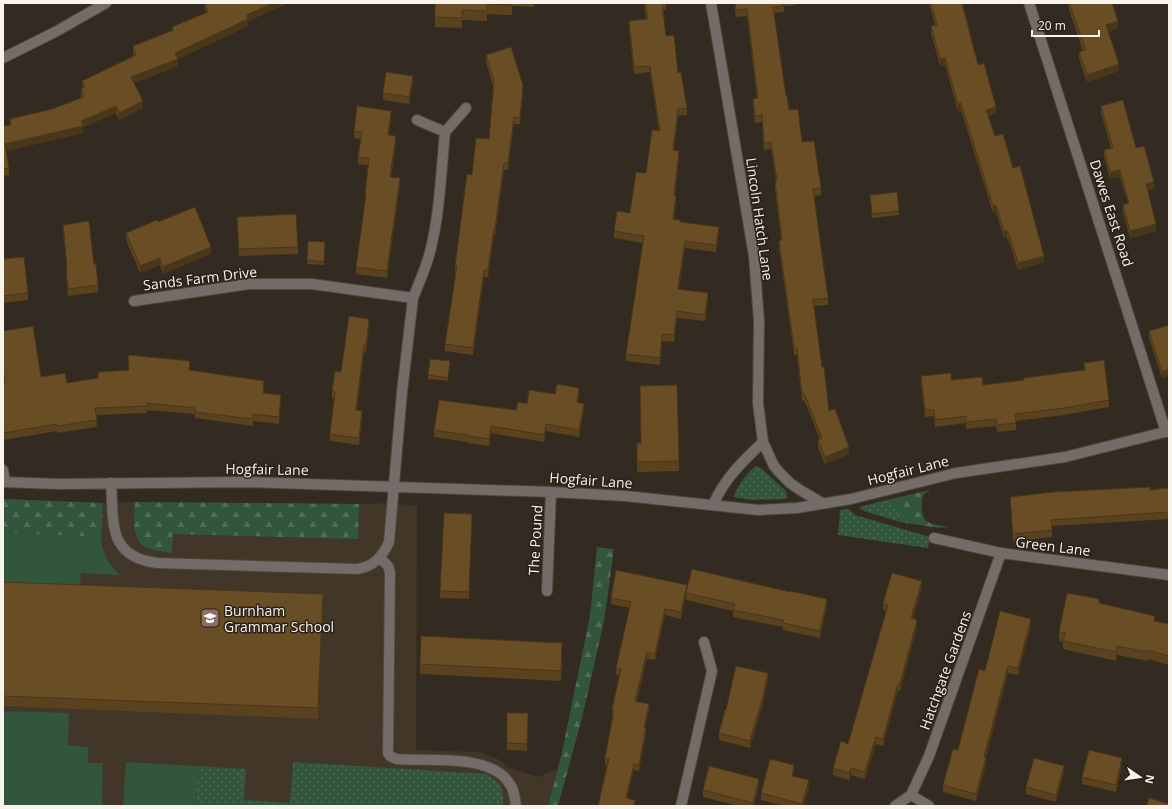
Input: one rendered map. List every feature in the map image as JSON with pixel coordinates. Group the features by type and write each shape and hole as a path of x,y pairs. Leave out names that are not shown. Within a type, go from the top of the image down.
{"street":[{"path":"3,58 57,31 106,3"},
{"name":"Lincoln Hatch Lane","path":"711,3 754,256 759,321 758,403 763,442 774,466 781,474 795,487 822,503"},
{"name":"Dawes East Road","path":"1029,3 1168,432"},
{"path":"111,483 112,515 116,537 121,546 128,553 145,562 357,569 370,566 380,558 389,542 412,298 430,253 433,238 445,132 466,108"},
{"path":"417,120 445,132"},
{"name":"Sands Farm Drive","path":"134,301 249,284 312,284 412,298"},
{"name":"Hogfair Lane","path":"4,482 245,482 394,486 625,496 758,510 779,510 851,499 956,473 1065,457 1168,432"},
{"path":"713,505 719,491 728,478 763,442"},
{"path":"3,470 4,482"},
{"name":"The Pound","path":"547,590 551,492"},
{"name":"Green Lane","path":"934,538 1001,553 1169,575"},
{"name":"Hatchgate Gardens","path":"911,795 929,756 1001,553"},
{"path":"380,558 388,566 390,572 388,753 396,760 469,762 483,765 498,772 509,782 513,789 516,806"},
{"path":"681,806 712,671 704,642"},
{"path":"895,806 911,795 929,806"}],"shaded area":[{"name":"Burnham Grammar School","path":"3,499 112,503 392,503 417,506 416,750 478,752 498,759 509,768 538,777 557,769 548,806 3,806"}],"green space":[{"path":"756,466 761,468 786,491 787,498 752,500 734,497 743,480"},
{"path":"930,490 923,495 922,499 924,519 931,523 948,527 939,528 900,522 891,499"},
{"path":"3,499 103,503 101,537 3,533"},
{"path":"891,499 900,522 864,511 859,507"},
{"path":"135,502 359,504 358,539 173,534 172,553 147,548 138,540 135,528"},
{"path":"849,509 855,515 930,537 928,548 838,535 840,510"},
{"path":"3,533 101,537 106,558 120,575 81,573 80,586 3,583"},
{"path":"597,547 614,549 604,621 583,714 558,806 548,806 562,752 590,616"},
{"path":"3,711 69,713 68,745 88,747 88,763 103,763 102,806 3,806"},
{"path":"126,762 198,766 196,806 123,806"},
{"path":"293,762 486,774 496,781 501,787 503,806 196,806 198,766 246,769 244,800 290,803"}],"building":[{"path":"205,3 273,3 247,15 248,19 175,53 178,59 131,77 143,101 119,113 116,106 81,121 83,126 5,144 9,168 3,169 3,126 11,125 10,119 52,109 84,97 81,89 85,87 82,81 136,55 133,46 174,30 172,27 208,12"},
{"path":"435,3 512,3 512,5 487,4 487,11 462,10 462,18 435,17"},
{"path":"645,3 662,3 666,36 674,35 678,73 681,72 687,108 678,109 673,150 679,151 673,219 680,220 680,222 719,227 716,245 685,241 678,289 708,293 705,315 677,311 674,335 662,334 660,358 626,354 644,236 614,231 617,211 630,213 636,172 646,173 652,130 660,131 650,66 634,67 629,21 648,19"},
{"path":"735,3 783,3 784,6 773,7 789,110 798,109 802,142 814,141 821,188 813,189 828,298 813,300 822,367 824,367 829,411 835,409 849,447 825,457 818,440 822,438 804,393 802,394 797,348 794,348 779,241 782,240 775,181 777,180 771,142 764,143 762,115 755,116 753,99 758,98 747,9 736,10"},
{"path":"931,3 962,3 978,65 984,63 996,107 986,110 995,136 1003,134 1013,168 1020,166 1044,256 1018,263 1010,237 1007,231 1004,231 996,205 993,206 961,103 958,104 945,58 940,59 931,26 937,25"},
{"path":"1069,3 1112,3 1118,21 1106,25 1119,64 1087,75 1079,52 1086,50"},
{"path":"511,47 523,85 520,118 514,117 508,163 504,163 488,270 484,270 473,348 445,344 457,266 455,266 467,174 472,175 476,138 489,139 494,81 486,55"},
{"path":"386,72 413,76 409,97 383,93"},
{"path":"1123,100 1136,148 1144,146 1154,182 1146,184 1156,224 1130,231 1123,205 1129,203 1120,170 1110,172 1104,150 1113,148 1101,106"},
{"path":"357,106 391,111 388,135 396,136 390,177 400,178 387,271 356,267 366,195 369,158 358,157 362,132 354,131"},
{"path":"897,192 899,211 872,214 870,195"},
{"path":"195,207 211,247 163,267 160,258 140,266 126,233 157,220 158,222"},
{"path":"296,214 298,247 239,249 237,217"},
{"path":"89,221 98,285 68,289 63,225"},
{"path":"308,241 325,242 324,262 307,260"},
{"path":"24,257 28,293 3,296 3,259"},
{"path":"349,316 369,319 366,346 364,345 356,410 362,411 359,438 330,434 335,392 332,391 335,371 341,372"},
{"path":"1169,325 1169,369 1162,372 1149,331"},
{"path":"33,326 41,377 65,373 67,383 98,378 98,372 129,370 128,355 190,361 189,370 264,381 263,393 281,395 279,417 253,414 253,419 195,412 195,408 147,403 147,406 95,408 97,420 57,426 57,424 3,433 3,382 5,382 3,369 3,331"},
{"path":"430,359 450,361 448,378 428,375"},
{"path":"1104,360 1109,400 1064,408 1015,414 1016,423 997,425 996,419 966,422 966,416 935,420 934,410 925,410 921,376 951,373 951,380 982,377 983,385 1085,370 1084,363"},
{"path":"557,384 579,388 577,402 584,404 579,430 546,424 544,435 491,426 489,439 434,430 439,400 516,410 518,402 527,404 529,390 555,394"},
{"path":"677,385 679,461 637,462 637,443 641,443 640,386"},
{"path":"1150,487 1150,490 1169,488 1169,512 1051,520 1052,530 1013,534 1010,497 1054,492"},
{"path":"444,513 472,514 469,592 440,591"},
{"path":"692,569 827,599 820,631 783,623 783,620 733,610 735,604 686,593"},
{"path":"616,570 687,585 681,612 665,609 655,654 647,652 635,701 649,704 639,765 634,764 626,798 635,800 634,806 598,806 609,759 605,758 614,710 612,709 621,669 616,668 631,602 611,598"},
{"path":"892,573 922,581 911,618 917,620 900,684 898,684 883,739 876,737 865,772 851,768 849,773 833,768 841,741 848,744 888,605 883,603"},
{"path":"3,582 323,594 318,708 3,696"},
{"path":"1067,593 1099,599 1099,603 1155,616 1154,621 1169,624 1169,656 1148,650 1148,652 1117,646 1116,652 1063,641 1065,633 1059,632"},
{"path":"1000,611 1031,619 1018,668 1008,666 984,757 986,758 976,794 943,785 953,749 958,750 979,669 985,671"},
{"path":"421,636 562,643 561,671 420,664"},
{"path":"736,666 768,673 763,697 750,741 719,733"},
{"path":"507,713 528,713 527,744 507,743"},
{"path":"1089,750 1122,758 1116,785 1082,777"},
{"path":"1034,758 1064,766 1056,795 1026,787"},
{"path":"770,759 794,765 792,776 809,780 802,804 761,793"},
{"path":"709,766 759,779 753,803 703,790"},
{"path":"1149,798 1169,804 1169,806 1147,806"}],"place":[{"name":"Burnham Grammar School","path":"210,618"}]}
